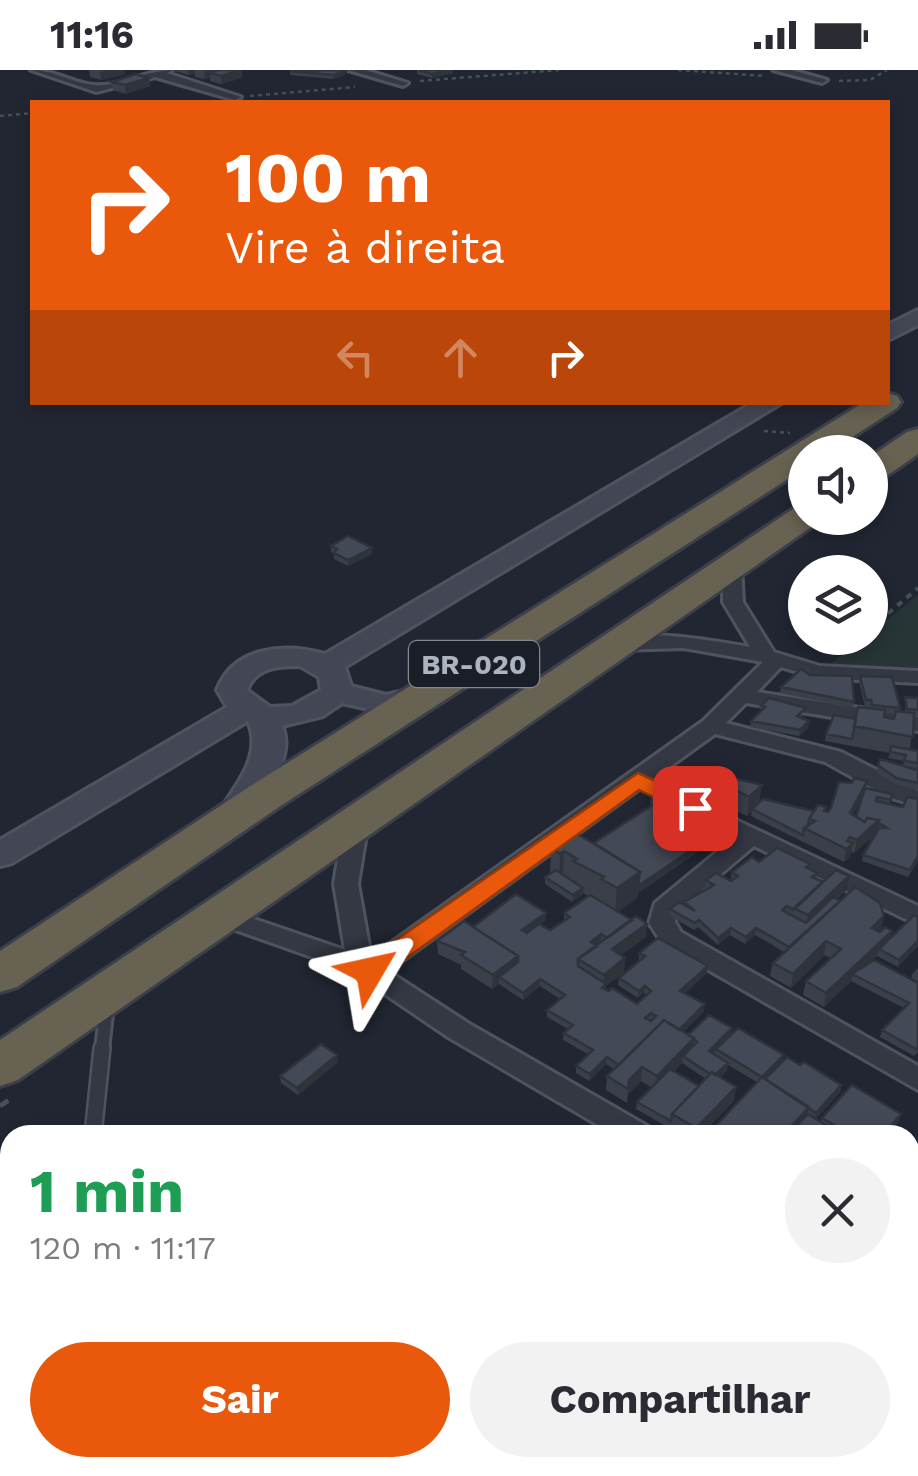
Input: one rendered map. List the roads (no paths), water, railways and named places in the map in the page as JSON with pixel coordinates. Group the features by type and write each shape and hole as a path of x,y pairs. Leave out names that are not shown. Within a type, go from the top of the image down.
{"highway":[{"name":"BR-020","path":"0,975 231,819 884,405"},
{"path":"888,461 915,444"},
{"name":"BR-020","path":"0,1066 788,527"}],"street":[{"path":"36,70 96,89 161,72 235,97"},
{"path":"353,70 402,82"},
{"path":"778,70 822,80"},
{"path":"890,333 918,316"},
{"path":"0,856 253,711 279,716 314,710 331,679 767,405"},
{"path":"732,565 733,602 770,658"},
{"path":"620,644 684,642 770,658 818,672 918,677"},
{"path":"231,819 262,769 272,737 232,690 235,680 254,664 300,657 331,679 386,704 423,696"},
{"path":"365,968 646,784 743,696 770,658"},
{"path":"743,696 918,724"},
{"path":"711,726 833,758 896,792 918,799"},
{"path":"686,804 918,916"},
{"path":"356,822 346,884 365,968"},
{"path":"752,836 664,909 662,923 666,930 672,938 918,1079"},
{"path":"219,915 365,968 458,1030 622,1125"}],"lane":[{"path":"94,1125 109,991"}]}
